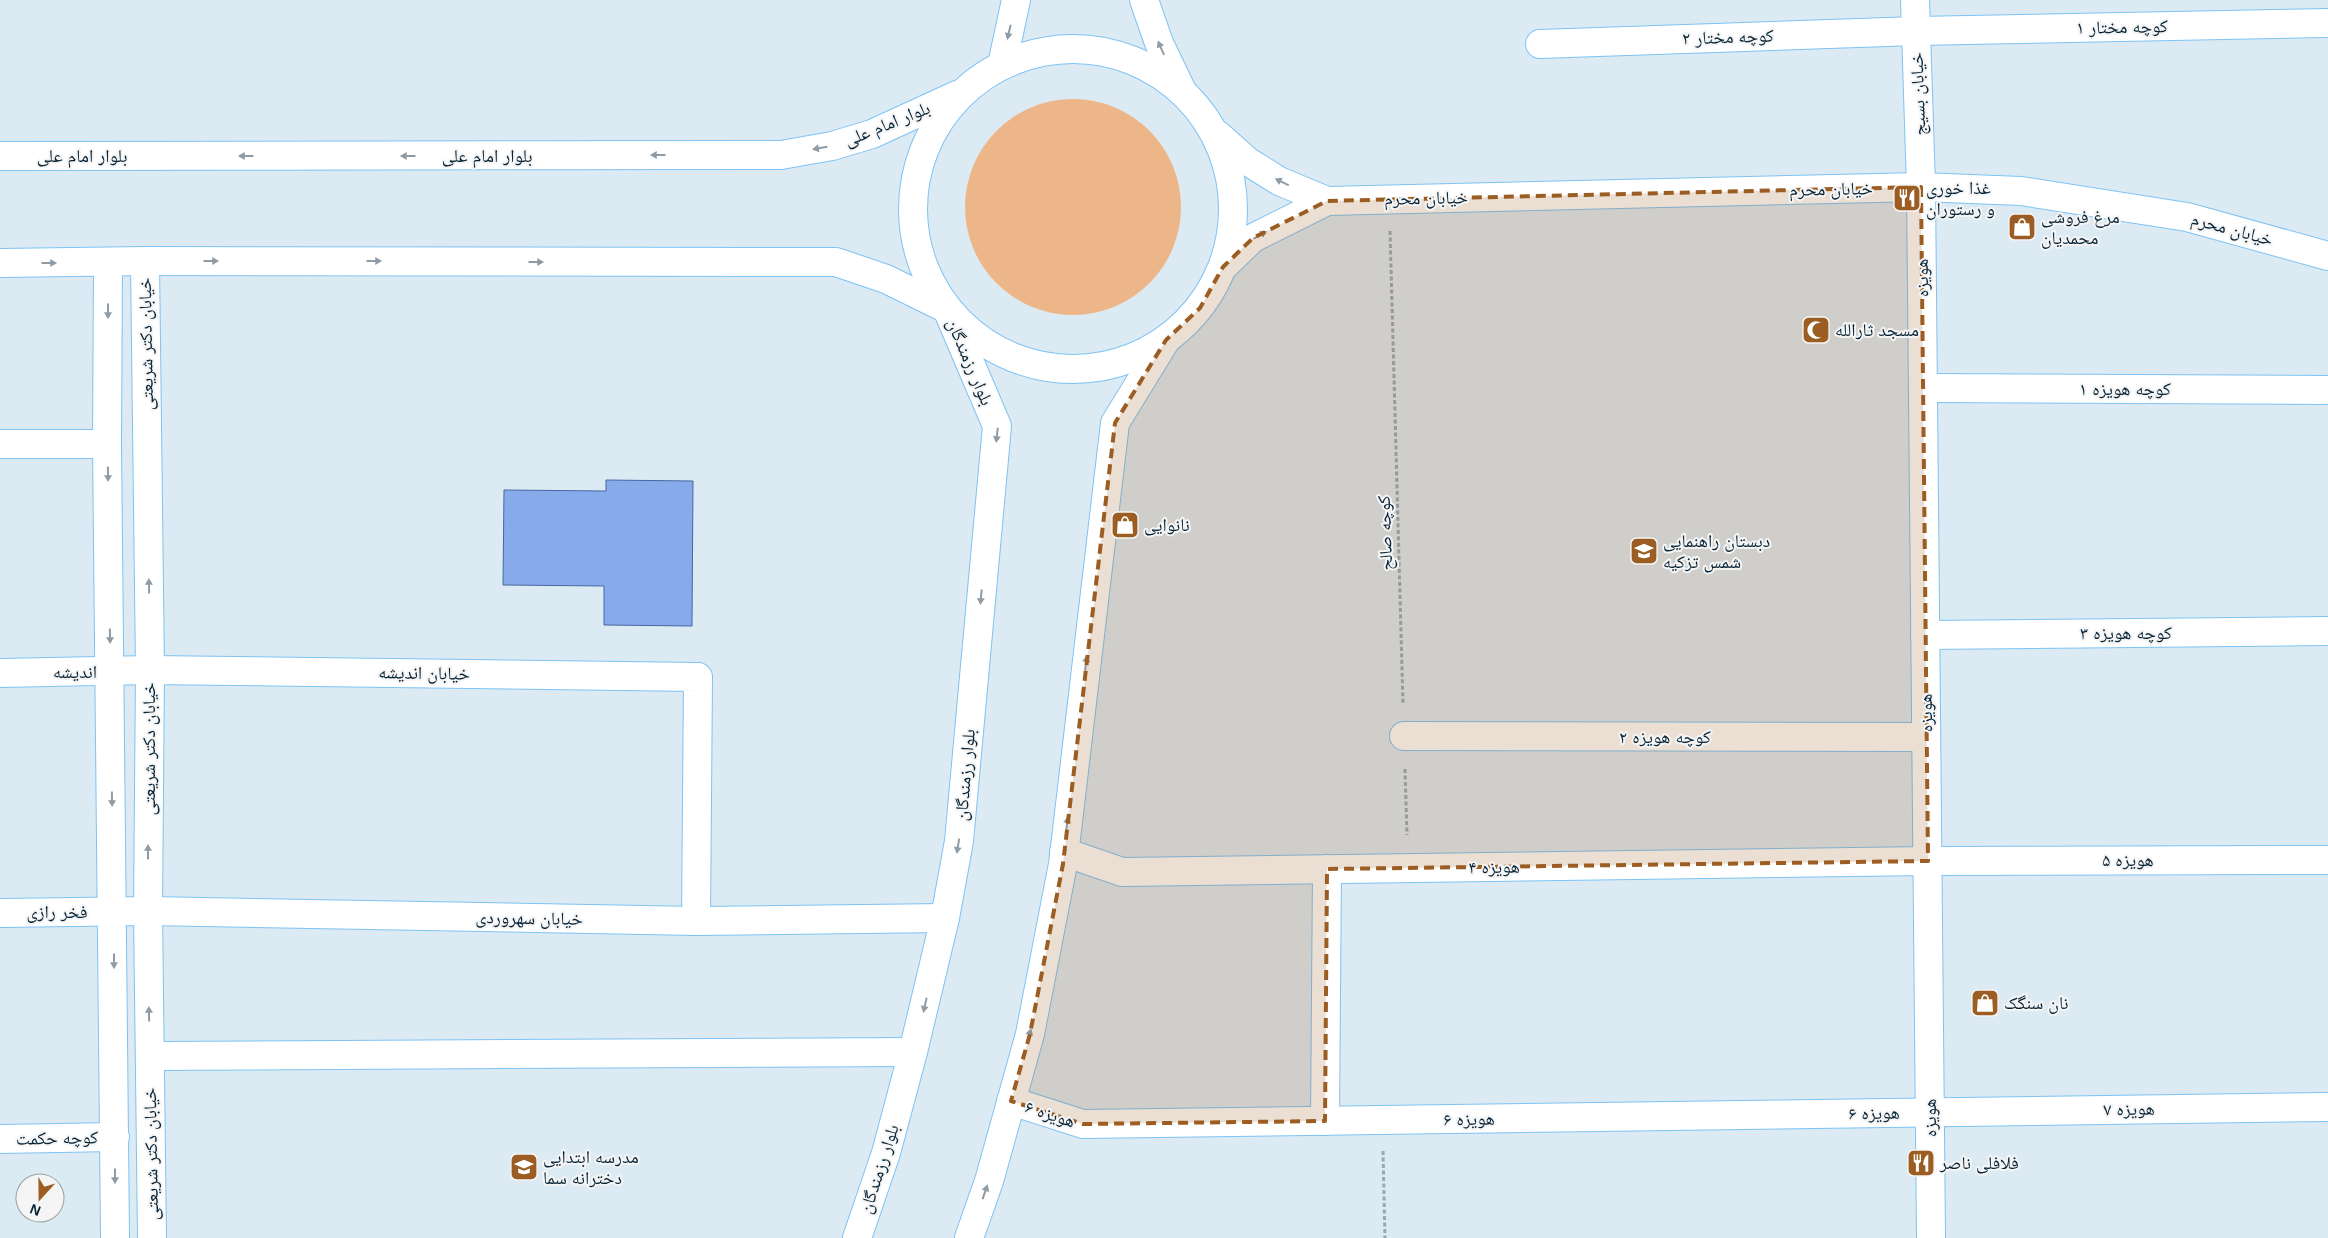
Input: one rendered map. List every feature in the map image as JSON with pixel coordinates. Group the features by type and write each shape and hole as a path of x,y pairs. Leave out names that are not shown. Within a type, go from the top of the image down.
{"street":[{"path":"1002,65 1016,0"},
{"path":"1144,0 1159,43 1182,92 1212,129 1247,161 1279,181 1327,201"},
{"name":"خیابان بسیج","path":"1915,0 1921,187"},
{"name":"کوچه مختار ۱","path":"1916,31 2328,23"},
{"name":"کوچه مختار ۲","path":"1540,44 1916,31"},
{"path":"947,309 923,268 913,221 916,174 933,129 963,92 1002,65 1048,50 1097,51 1143,64 1182,92"},
{"name":"بلوار امام على","path":"0,156 781,155 832,146 872,134 963,92"},
{"path":"969,1238 989,1181 1030,1034 1064,852 1115,423 1166,340 1200,308 1223,267 1234,220 1230,173 1212,129"},
{"name":"خیابان محرم","path":"1327,201 1389,198 1921,187 2021,191 2187,217 2328,256"},
{"name":"هویزه","path":"1921,187 1931,1238"},
{"path":"1223,267 1253,238 1327,201"},
{"path":"0,263 145,261 836,262 886,279 947,309 983,342 1027,363 1075,370 1122,362 1166,340"},
{"name":"خیابان دکتر شریعتی","path":"145,261 150,670 148,911 152,1238"},
{"name":"خیابان دکتر شریعتی","path":"108,263 115,1238"},
{"name":"بلوار رزمندگان","path":"857,1238 886,1153 914,1052 945,918 959,841 998,426 947,309"},
{"name":"کوچه هویزه ۱","path":"1923,388 2328,390"},
{"path":"0,444 108,444"},
{"name":"کوچه هویزه ۳","path":"1925,634 2328,631"},
{"name":"اندیشه","path":"0,673 150,670"},
{"name":"خیابان اندیشه","path":"150,670 698,677 696,921"},
{"name":"کوچه هویزه ۲","path":"1404,736 1926,737"},
{"name":"هویزه ۴","path":"1064,852 1122,872 1928,861"},
{"name":"هویزه ۵","path":"1928,861 2328,860"},
{"path":"1325,1121 1327,869"},
{"name":"خیابان سهروردی","path":"114,912 148,911 696,921 945,918"},
{"name":"فخر رازی","path":"0,913 114,912"},
{"path":"150,1056 914,1052"},
{"name":"هویزه ۶","path":"1011,1101 1083,1124 1930,1112"},
{"name":"هویزه ۷","path":"1930,1112 2328,1106"},
{"name":"کوچه حکمت","path":"0,1139 115,1137"}],"path":[{"name":"کوچه صالح","path":"1389,198 1408,868"},
{"path":"1382,1120 1385,1238"}],"highlighted area":[{"path":"1921,187 1928,861 1327,869 1325,1121 1083,1124 1011,1101 1030,1034 1063,864 1115,423 1166,340 1200,308 1223,267 1253,238 1327,201"}],"shaded area":[{"path":"1073,99 1094,101 1124,112 1149,131 1168,156 1179,186 1181,207 1179,228 1168,258 1149,283 1124,302 1094,313 1073,315 1052,313 1022,302 997,283 978,258 967,228 965,207 967,186 978,156 997,131 1022,112 1052,101"}],"building":[{"path":"606,480 693,481 692,626 604,625 604,586 503,585 504,490 606,491"}],"place":[{"name":"غذا خوری و رستوران","path":"1907,198"},
{"name":"مرغ فروشی محمدیان","path":"2022,227"},
{"name":"مسجد ثارالله","path":"1816,330"},
{"name":"نانوایی","path":"1125,525"},
{"name":"دبستان راهنمایی شمس تزکیه","path":"1644,551"},
{"name":"نان سنگک","path":"1985,1003"},
{"name":"فلافلی ناصر","path":"1921,1163"},
{"name":"مدرسه ابتدایی دخترانه سما","path":"524,1167"}]}
